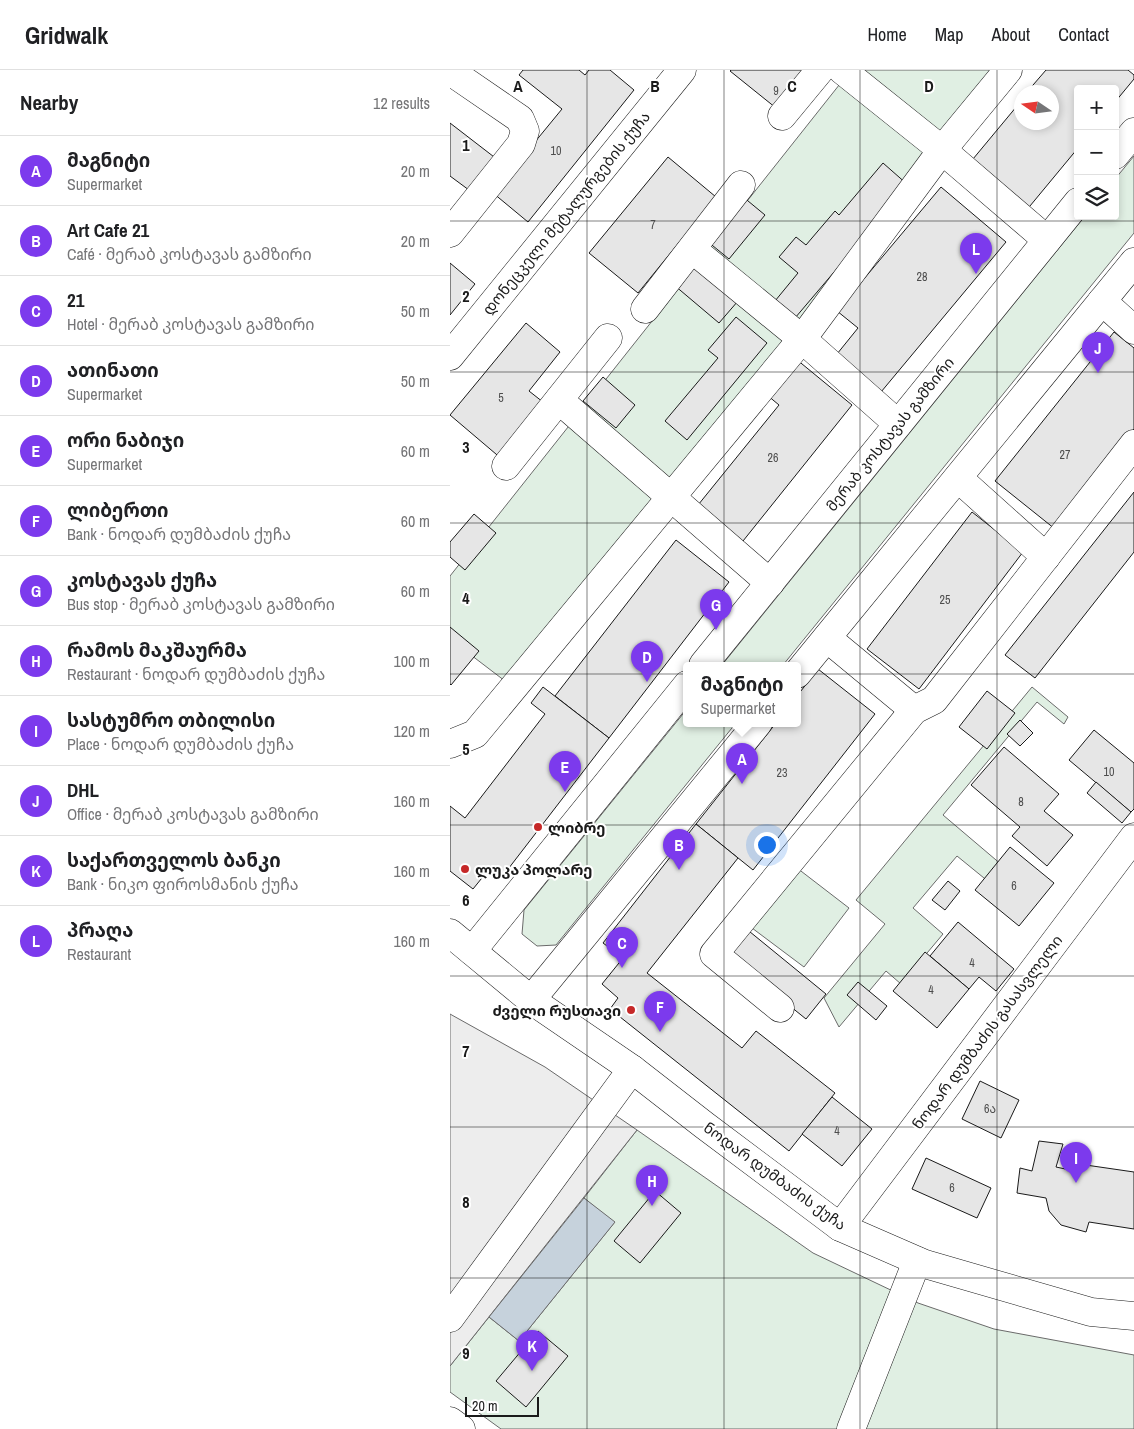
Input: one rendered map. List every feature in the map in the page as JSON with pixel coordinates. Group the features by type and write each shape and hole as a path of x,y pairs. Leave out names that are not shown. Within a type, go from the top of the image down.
{"street":[{"path":"782,116 820,70"},
{"path":"842,70 942,150 1047,240"},
{"path":"450,744 475,734 802,339 942,150 1008,70"},
{"path":"450,233 522,144 525,131 520,119 452,71"},
{"name":"დონეცკელი მეტალურგების ქუჩა","path":"450,356 672,73"},
{"path":"1119,150 1134,132"},
{"path":"645,309 741,185"},
{"name":"მერაბ კოსტავას გამზირი","path":"705,662 1074,207"},
{"path":"692,249 802,339 898,424"},
{"path":"801,669 1134,262"},
{"path":"1102,301 1134,330"},
{"path":"506,466 608,338"},
{"path":"558,400 770,583"},
{"path":"780,1008 714,954 914,710 934,700 1134,444"},
{"path":"958,478 1046,557"},
{"path":"827,638 914,710"},
{"path":"472,951 683,690"},
{"path":"531,1000 755,727"},
{"name":"ნოდარ დუმბაძის გასასვლელი","path":"840,1226 1134,837"},
{"name":"ნოდარ დუმბაძის ქუჩა","path":"450,933 531,1000 632,1069 840,1226 918,1262 1091,1312 1134,1316"},
{"path":"450,1318 632,1069"},
{"path":"851,1429 918,1262"},
{"path":"450,1420 461,1429"}],"green space":[{"path":"851,70 997,70 997,83 505,681 450,639 450,576"},
{"path":"1134,156 1134,233 785,662 724,662 1082,220 1119,220 1119,174"},
{"path":"1032,687 1068,717 1064,724 1037,702 943,815 1009,871 995,887 957,856 913,908 943,934 901,984 886,971 839,1027 824,998 885,924 856,900"},
{"path":"683,714 683,727 733,727 556,945 537,946 522,934 524,910"},
{"path":"797,868 849,908 804,967 752,928"},
{"path":"637,1130 813,1253 918,1303 994,1329 1134,1355 1134,1429 501,1429 450,1392 450,1366 489,1317 519,1341 614,1223 584,1198"}],"shaded area":[{"path":"450,1014 545,1067 637,1130 450,1366"},
{"path":"584,1198 615,1222 519,1341 489,1317"}],"building":[{"path":"523,70 579,70 585,75 589,70 610,70 634,90 528,222 493,193 562,109 519,75"},
{"path":"731,70 814,70 781,112"},
{"path":"1046,70 1128,70 1134,75 1134,79 1119,97 1119,85 1074,85 1074,153 1025,212 968,165 1014,110 1014,130 1059,130 1059,85 1033,85"},
{"path":"450,123 498,160 473,193 450,176"},
{"path":"668,157 716,197 638,293 589,253"},
{"path":"883,163 908,185 795,318 775,301 798,273 779,257 796,237 806,245 835,211 839,215"},
{"path":"941,187 1006,242 881,392 837,354 858,328 837,311"},
{"path":"742,196 765,215 729,259 707,241"},
{"path":"450,263 475,284 450,315"},
{"path":"693,263 738,301 719,323 674,285"},
{"path":"736,317 767,343 687,440 665,421 718,358 708,350"},
{"path":"526,323 560,352 529,391 548,406 503,460 450,415"},
{"path":"1114,332 1134,348 1134,429 1055,529 995,481"},
{"path":"796,359 852,405 739,546 694,510 779,405 767,395"},
{"path":"603,377 635,405 616,428 583,401"},
{"path":"1134,492 1134,552 1035,678 1005,655"},
{"path":"972,512 1023,552 919,689 867,649"},
{"path":"474,514 496,533 465,570 450,557 450,542"},
{"path":"676,540 729,582 609,738 555,696"},
{"path":"450,627 479,651 451,685 450,684"},
{"path":"818,669 875,714 753,870 696,824 773,727 801,727 801,691"},
{"path":"543,687 609,738 502,877 490,868 473,889 450,871 450,806 465,818 545,714 531,703"},
{"path":"987,691 1015,713 987,749 959,727"},
{"path":"1020,720 1033,733 1020,746 1007,734"},
{"path":"1094,730 1134,763 1134,809 1131,812 1069,760"},
{"path":"1004,747 1059,794 1044,811 1073,835 1047,866 1012,836 1020,827 971,785"},
{"path":"1096,782 1131,812 1122,823 1087,793"},
{"path":"696,824 738,858 647,973 742,1048 756,1031 835,1093 789,1151 610,1009 618,998 602,984 623,958 603,943"},
{"path":"1010,847 1054,883 1019,926 975,890"},
{"path":"948,881 960,891 945,910 932,900"},
{"path":"958,922 1014,969 996,991 979,977 969,989 930,956"},
{"path":"744,927 826,994 806,1019 723,952"},
{"path":"925,952 969,989 937,1028 893,991"},
{"path":"858,982 887,1006 876,1020 847,995"},
{"path":"980,1081 1019,1100 1001,1138 962,1119"},
{"path":"832,1097 872,1129 842,1166 802,1134"},
{"path":"1039,1141 1063,1144 1056,1167 1070,1170 1072,1163 1134,1172 1134,1229 1089,1222 1086,1232 1061,1225 1049,1211 1046,1198 1017,1193 1020,1168 1032,1171"},
{"path":"926,1158 991,1188 977,1218 912,1189"},
{"path":"655,1191 681,1213 640,1263 614,1241"},
{"path":"538,1331 568,1356 526,1407 496,1381"}],"place":[{"name":"პრაღა","path":"976,274"},
{"name":"DHL","path":"1098,373"},
{"name":"კოსტავას ქუჩა","path":"716,630"},
{"name":"ათინათი","path":"647,682"},
{"name":"მაგნიტი","path":"742,784"},
{"name":"ორი ნაბიჯი","path":"565,792"},
{"name":"ლიბრე","path":"538,827"},
{"name":"ლუკა პოლარე","path":"465,869"},
{"name":"Art Cafe 21","path":"679,870"},
{"name":"21","path":"622,968"},
{"name":"ძველი რუსთავი","path":"631,1010"},
{"name":"ლიბერთი","path":"660,1032"},
{"name":"სასტუმრო თბილისი","path":"1076,1183"},
{"name":"რამოს მაკშაურმა","path":"652,1206"},
{"name":"საქართველოს ბანკი","path":"532,1371"}]}
